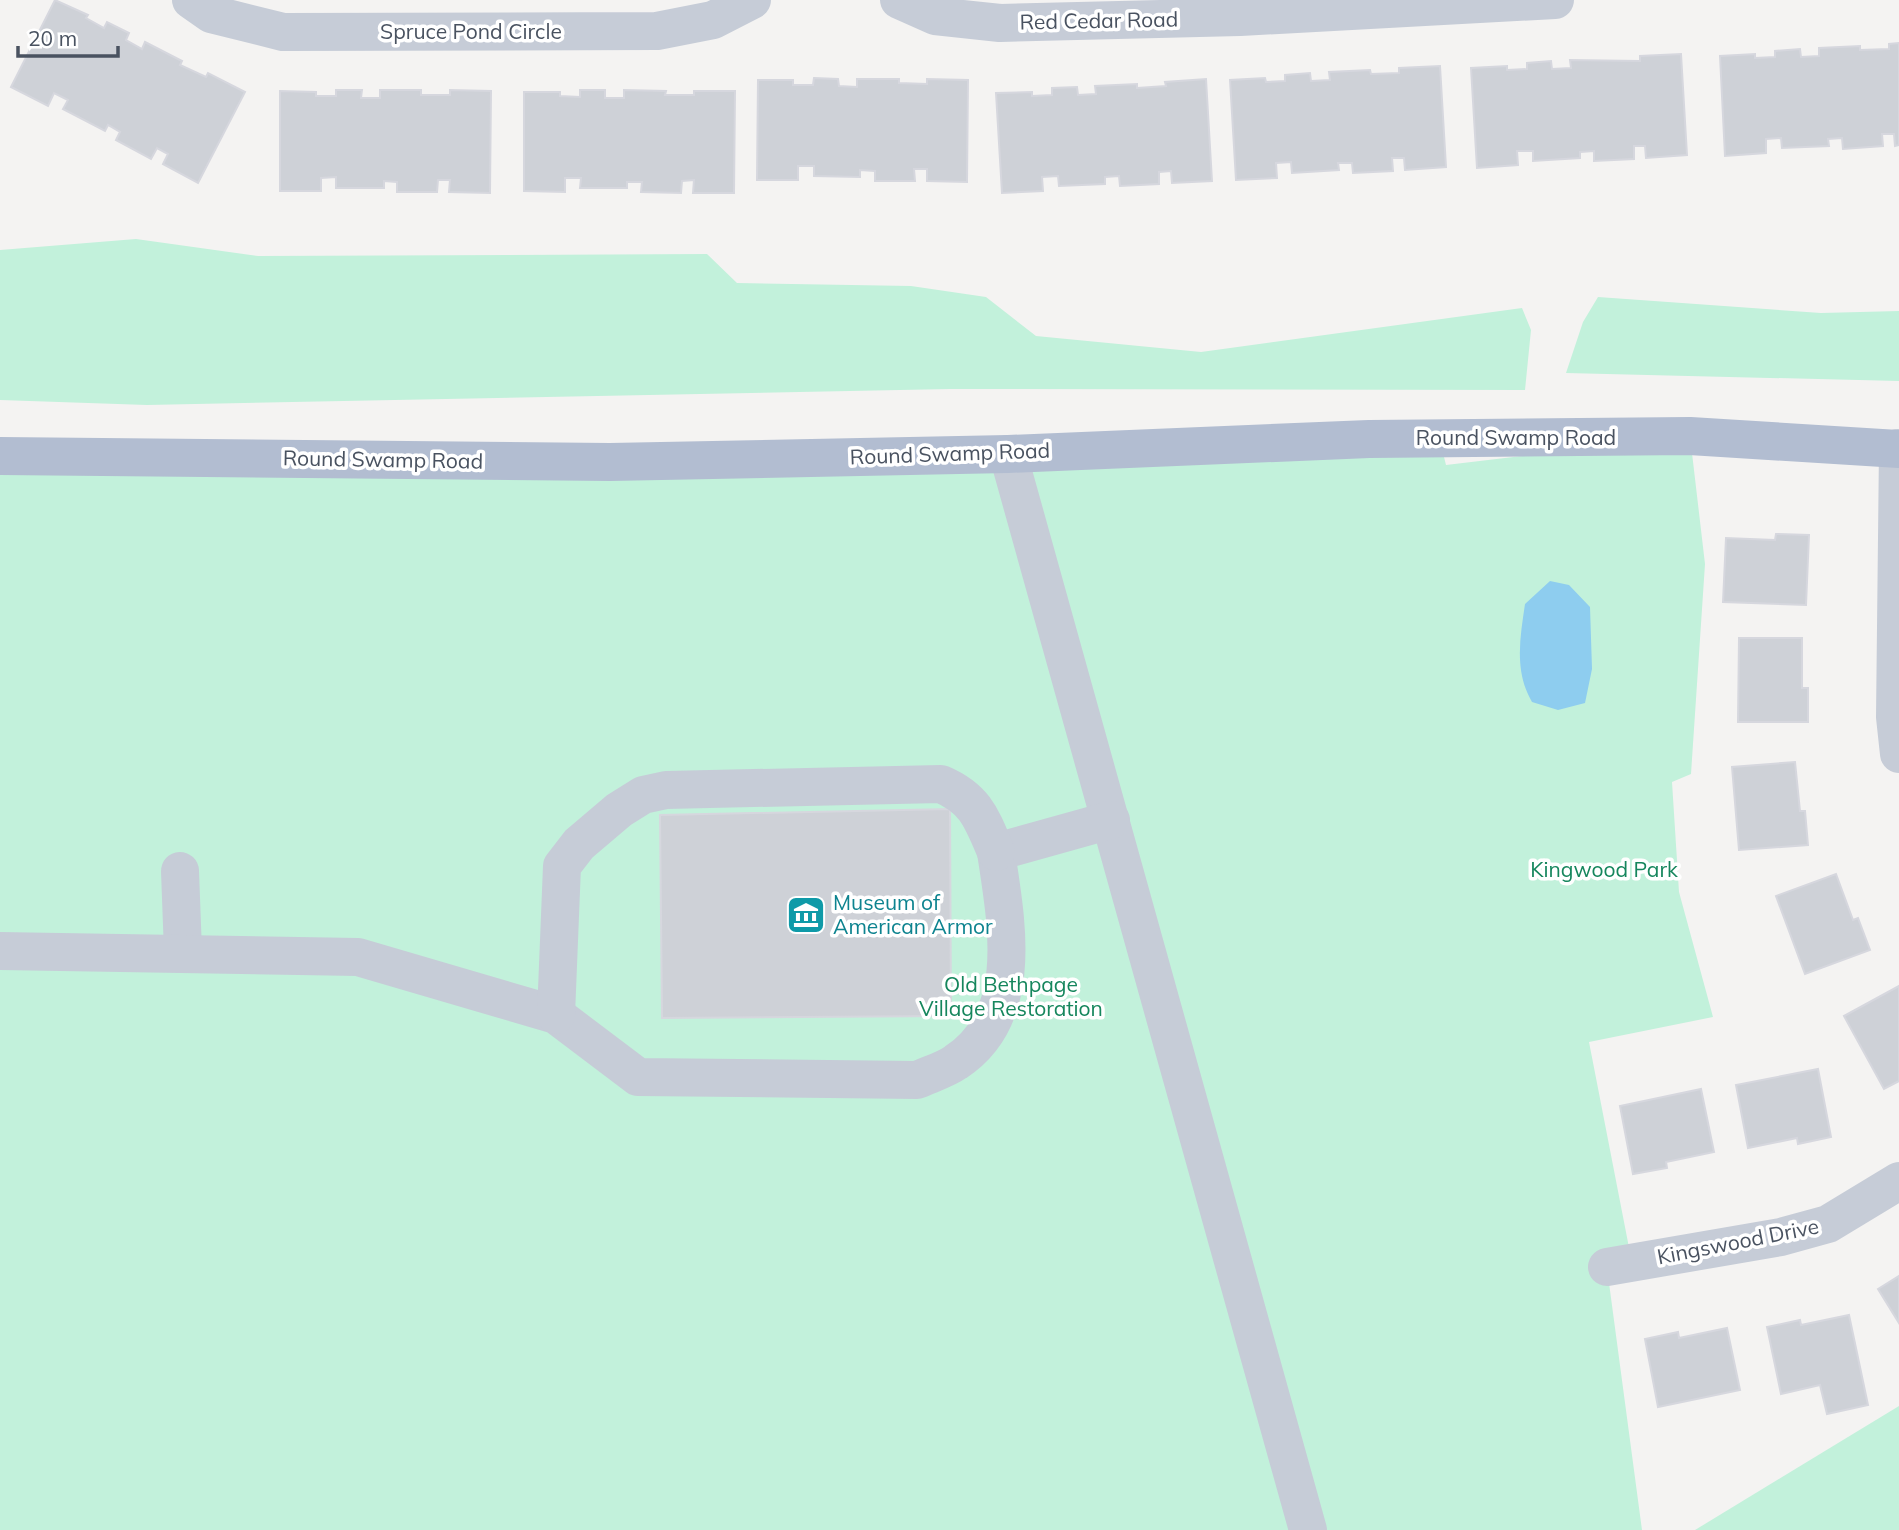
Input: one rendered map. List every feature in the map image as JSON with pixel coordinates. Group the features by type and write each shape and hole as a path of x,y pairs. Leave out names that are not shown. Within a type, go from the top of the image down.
{"main road":[{"name":"Round Swamp Road","path":"0,456 610,462 1008,454 1369,439 1676,436 1898,449"}],"street":[{"name":"Spruce Pond Circle","path":"191,0 211,14 284,32 395,32 657,31 713,20 752,0"},
{"name":"Red Cedar Road","path":"899,0 935,16 1000,23 1240,17 1555,0"},
{"path":"1898,449 1895,717 1899,754"},
{"path":"1008,454 1308,1530"},
{"path":"0,951 358,957 556,1015 638,1077 917,1080 957,1062 988,1031 1004,986 1009,934 996,852 978,810 960,792 941,784 666,790 643,794 619,810 579,844 562,866 556,1015"},
{"path":"996,852 1111,820"},
{"path":"180,871 183,952"},
{"name":"Kingswood Drive","path":"1607,1267 1781,1237 1828,1224 1899,1181"}],"green space":[{"path":"136,239 258,256 707,254 737,283 911,286 986,297 1036,336 1201,352 1522,308 1531,330 1525,390 950,389 147,405 0,400 0,250"},
{"path":"1598,297 1821,313 1899,311 1899,381 1566,373 1583,322"},
{"name":"Old Bethpage Village Restoration","path":"1690,436 1705,564 1691,774 1672,782 1679,892 1713,1017 1589,1042 1632,1263 1607,1268 1642,1530 0,1530 0,460 1441,445 1446,465"},
{"path":"1899,1406 1899,1530 1695,1530"}],"water":[{"path":"1550,581 1569,585 1590,607 1592,669 1585,703 1558,710 1532,702 1523,678 1520,654 1525,604"}],"building":[{"path":"55,0 88,15 86,18 104,28 107,22 129,33 126,40 142,49 145,42 182,61 180,65 206,77 208,73 245,92 198,183 163,164 168,154 157,148 151,159 116,140 120,132 108,125 105,131 63,109 68,100 54,93 48,106 11,87"},
{"path":"1899,43 1899,145 1895,146 1894,134 1882,134 1883,146 1843,149 1842,138 1828,139 1829,146 1782,148 1781,138 1766,139 1766,153 1725,156 1720,56 1755,54 1755,58 1775,57 1775,51 1800,49 1801,57 1819,56 1819,48 1860,46 1860,50 1889,49 1889,44"},
{"path":"1681,54 1687,155 1646,158 1645,146 1634,146 1634,159 1594,161 1594,151 1580,152 1580,158 1533,161 1533,151 1517,151 1518,165 1477,168 1471,68 1507,66 1507,70 1527,69 1527,63 1551,61 1552,69 1571,68 1570,60 1640,61 1640,56"},
{"path":"1440,66 1446,167 1405,170 1404,158 1392,158 1393,171 1353,173 1352,163 1338,163 1339,170 1292,173 1291,162 1276,163 1277,178 1236,180 1230,80 1265,78 1266,82 1285,81 1285,75 1310,73 1311,81 1330,80 1329,72 1370,70 1371,74 1399,73 1399,68"},
{"path":"814,78 838,79 839,86 857,87 857,79 899,79 899,83 927,84 927,79 968,80 967,182 927,181 927,169 914,169 915,181 875,181 875,171 860,170 860,177 814,176 814,166 798,166 798,180 757,180 758,80 793,80 793,85 813,85"},
{"path":"1206,79 1212,181 1172,183 1171,171 1159,172 1159,184 1120,186 1119,176 1105,177 1105,184 1059,186 1058,176 1042,177 1043,191 1002,193 996,93 1032,92 1032,96 1052,95 1052,88 1077,87 1078,95 1096,94 1095,86 1137,84 1137,88 1166,86 1165,82"},
{"path":"336,90 362,90 361,98 380,98 380,90 421,90 421,95 450,95 450,90 491,91 490,193 449,192 450,180 438,180 437,192 397,192 397,182 384,181 384,188 336,188 336,177 321,178 321,191 280,191 280,91 316,92 316,96 336,96"},
{"path":"580,90 605,90 605,98 624,98 624,90 666,91 665,95 694,95 694,91 735,91 734,193 693,193 694,180 682,181 681,193 641,192 642,182 627,182 627,188 580,188 581,178 565,178 565,192 524,191 524,92 560,92 560,96 580,97"},
{"path":"1776,534 1809,535 1806,605 1723,602 1726,538 1775,540"},
{"path":"1739,638 1802,638 1802,688 1808,688 1808,722 1738,722"},
{"path":"1795,762 1800,811 1805,811 1808,845 1739,850 1732,767"},
{"name":"Museum of American Armor","path":"950,809 951,1016 662,1018 660,815"},
{"path":"1836,874 1853,920 1858,918 1870,950 1805,974 1776,896"},
{"path":"1899,986 1899,1081 1884,1089 1844,1016"},
{"path":"1818,1069 1831,1137 1798,1144 1797,1138 1748,1148 1736,1085"},
{"path":"1701,1089 1714,1152 1666,1162 1667,1168 1633,1174 1620,1106"},
{"path":"1899,1276 1899,1323 1878,1289"},
{"path":"1849,1315 1868,1405 1827,1414 1820,1385 1781,1394 1767,1327 1800,1320 1801,1325"},
{"path":"1727,1328 1740,1390 1658,1407 1645,1339 1678,1332 1679,1338"}],"place":[{"name":"Museum of American Armor","path":"806,915"}],"park label":[{"name":"Kingwood Park","path":"1604,870"}]}
